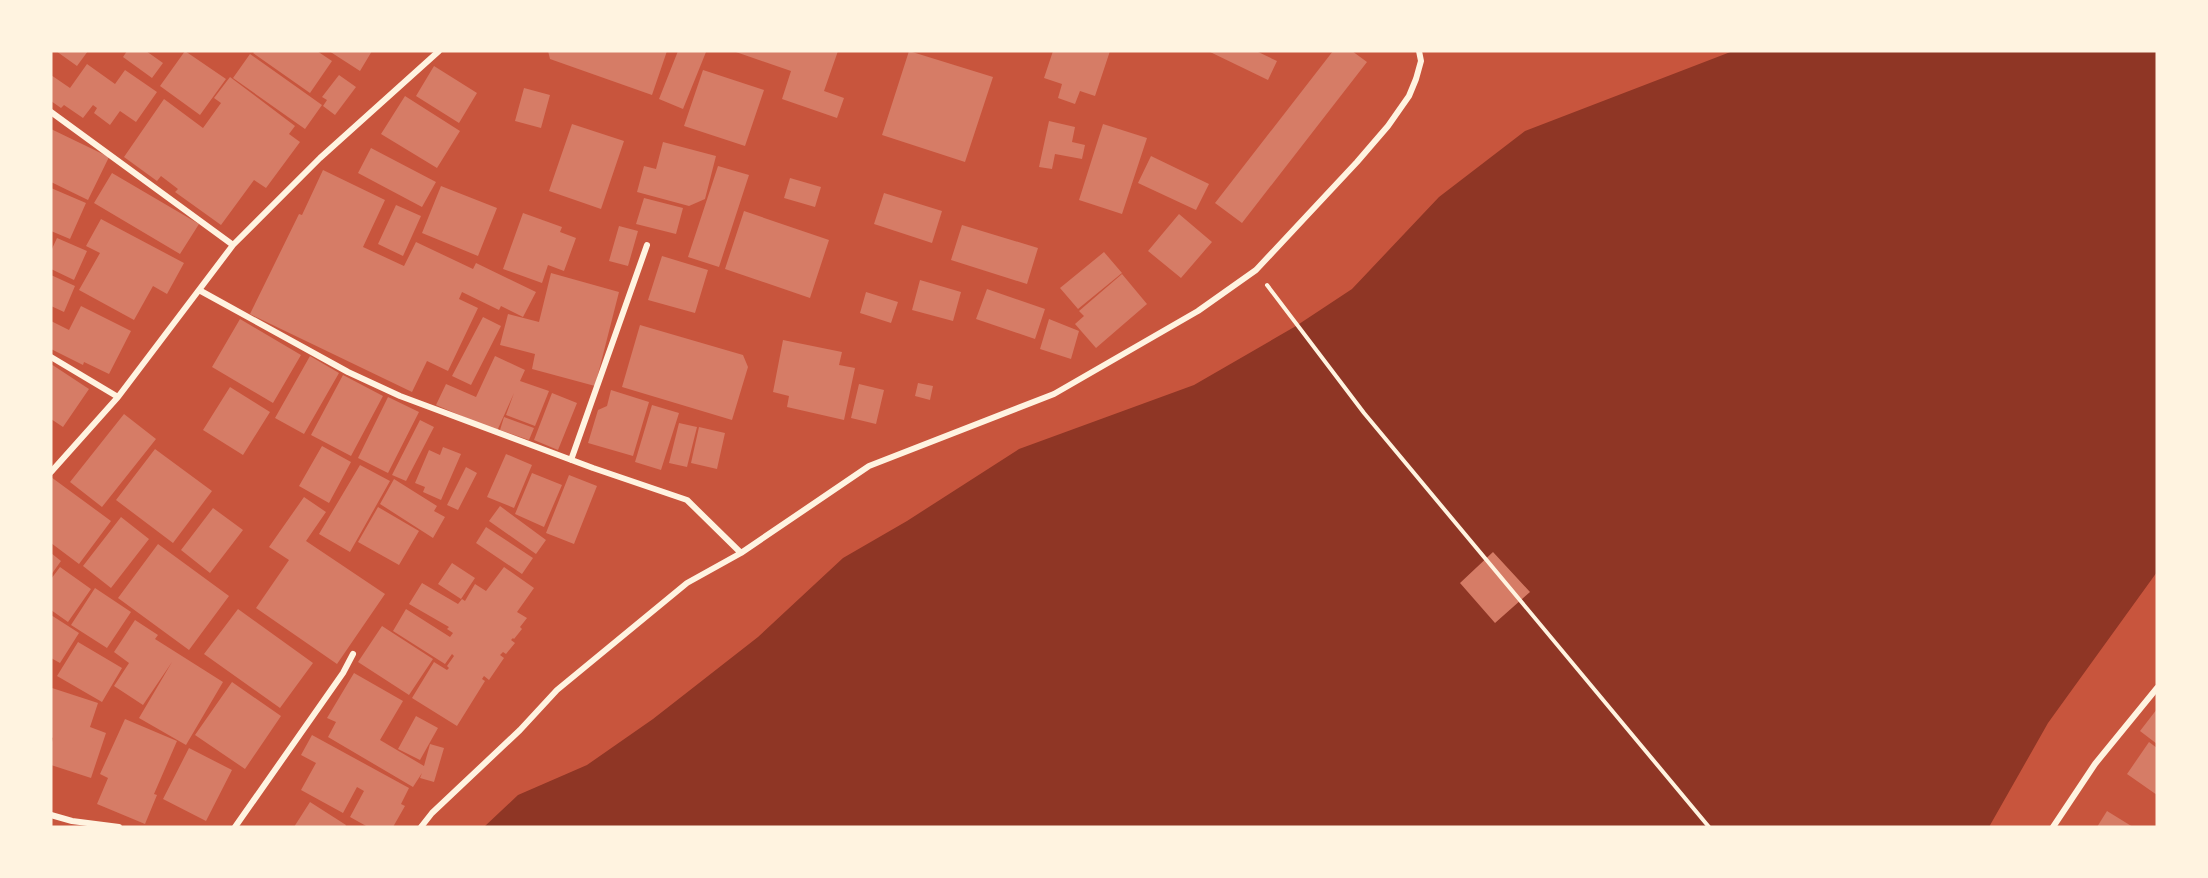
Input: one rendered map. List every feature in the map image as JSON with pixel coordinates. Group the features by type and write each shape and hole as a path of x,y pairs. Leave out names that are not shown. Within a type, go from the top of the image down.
{"street":[{"path":"51,472 118,397 233,245 320,158 439,51"},
{"path":"421,827 432,813 520,730 557,690 687,583 741,553 869,466 1054,394 1198,311 1256,270 1388,126 1409,96 1420,61 1419,51"},
{"path":"51,112 233,245"},
{"path":"571,460 647,245"},
{"path":"199,290 348,372 454,417 687,500 741,553"},
{"path":"51,357 118,397"},
{"path":"235,827 330,692 353,654"},
{"path":"2053,827 2096,764 2157,688"},
{"path":"51,815 72,821 119,827"}],"path":[{"path":"1282,307 1449,516 1709,827"}],"shaded area":[{"path":"1733,51 2157,51 2157,572 2048,723 1989,827 484,827 518,795 587,765 653,719 758,637 843,558 907,521 1019,449 1194,385 1296,326 1352,289 1439,197 1525,131"}],"building":[{"path":"56,51 88,51 77,66"},
{"path":"127,51 146,51 163,63 152,78 123,57"},
{"path":"185,51 226,79 200,115 160,86"},
{"path":"255,51 317,51 332,61 310,93 253,53"},
{"path":"329,51 372,51 360,71"},
{"path":"548,51 667,51 652,95 550,59"},
{"path":"678,51 706,52 683,109 659,99"},
{"path":"733,51 838,51 824,91 844,98 837,118 782,99 791,71"},
{"path":"909,51 993,77 965,162 882,135"},
{"path":"1053,51 1110,51 1095,96 1080,91 1075,104 1058,98 1062,84 1044,78"},
{"path":"1208,51 1256,51 1277,61 1268,80"},
{"path":"1333,51 1352,51 1367,62 1242,223 1215,203"},
{"path":"250,54 322,105 305,129 233,78"},
{"path":"87,64 115,84 125,70 157,92 136,122 120,111 110,125 94,113 97,108 93,105 83,118 64,105 61,108 51,101 51,75 70,88"},
{"path":"434,66 477,93 459,123 416,96"},
{"path":"703,70 764,90 745,146 684,126"},
{"path":"339,75 356,87 335,115 323,106 327,100 322,97"},
{"path":"230,77 295,126 289,134 300,142 266,188 254,180 221,225 175,192 178,189 161,176 157,181 124,157 164,99 203,128 221,103 214,98"},
{"path":"524,88 550,95 541,128 515,121"},
{"path":"405,96 460,131 437,168 381,134"},
{"path":"1049,121 1075,127 1072,142 1085,145 1082,159 1055,154 1052,169 1039,167"},
{"path":"572,124 624,141 601,209 549,191"},
{"path":"1103,124 1147,138 1122,214 1079,200"},
{"path":"51,129 109,157 88,200 51,182"},
{"path":"663,142 716,156 705,199 689,206 637,192 644,166 656,169"},
{"path":"371,148 436,182 422,207 358,173"},
{"path":"1151,156 1209,184 1196,210 1138,183"},
{"path":"718,166 749,175 719,267 688,257"},
{"path":"323,170 385,200 363,247 404,266 416,242 473,269 476,263 536,292 523,317 501,306 499,310 462,292 459,299 478,308 448,371 427,361 412,392 250,314"},
{"path":"112,173 199,224 180,254 94,203"},
{"path":"790,178 821,187 815,207 784,198"},
{"path":"441,186 497,208 478,256 422,233"},
{"path":"51,188 86,203 70,239 51,231"},
{"path":"884,193 942,211 932,243 874,224"},
{"path":"644,198 683,208 676,234 636,224"},
{"path":"396,205 421,216 403,256 378,244"},
{"path":"744,211 829,240 810,298 725,269"},
{"path":"523,213 562,227 560,232 576,238 564,271 548,265 542,283 503,269"},
{"path":"1179,214 1212,242 1181,278 1148,251"},
{"path":"101,219 184,263 167,294 153,286 134,320 79,290 100,253 86,246"},
{"path":"962,225 1038,248 1027,284 951,260"},
{"path":"619,226 638,231 628,266 609,261"},
{"path":"57,238 87,251 74,280 51,269 51,251"},
{"path":"1104,252 1122,273 1078,309 1060,288"},
{"path":"662,256 708,270 695,313 648,300"},
{"path":"551,273 619,292 595,386 532,369 535,354 500,345 508,314 539,322"},
{"path":"1122,274 1147,304 1096,348 1075,324 1084,316 1079,311"},
{"path":"51,275 75,286 64,312 51,306"},
{"path":"920,280 961,292 953,321 912,310"},
{"path":"987,289 1045,309 1035,339 976,319"},
{"path":"866,292 898,302 891,323 860,313"},
{"path":"81,306 131,331 109,374 84,362 83,365 51,349 51,321 69,330"},
{"path":"483,317 501,326 471,385 452,376"},
{"path":"240,319 301,355 273,403 212,367"},
{"path":"1049,319 1079,331 1071,359 1040,349"},
{"path":"640,325 743,355 748,367 732,420 622,387"},
{"path":"783,340 842,352 839,365 855,368 844,420 787,407 789,396 773,392"},
{"path":"310,356 339,373 304,434 275,418"},
{"path":"495,356 525,370 520,381 549,391 535,426 506,415 514,393 497,431 436,405 446,384 476,397"},
{"path":"51,364 89,389 63,427 51,419"},
{"path":"343,375 383,396 351,456 311,435"},
{"path":"918,383 933,386 930,400 915,396"},
{"path":"859,384 884,390 876,424 851,418"},
{"path":"230,387 270,412 243,455 203,430"},
{"path":"611,390 649,402 633,456 588,443 598,410 607,406"},
{"path":"552,393 577,403 558,450 534,440"},
{"path":"388,397 419,412 388,473 358,458"},
{"path":"652,405 679,413 661,470 635,462"},
{"path":"124,414 156,439 102,507 70,482"},
{"path":"504,417 534,428 529,440 500,430"},
{"path":"420,420 434,427 406,481 392,475"},
{"path":"679,423 697,427 687,467 669,463"},
{"path":"699,427 725,433 717,469 691,463"},
{"path":"322,446 351,462 329,503 299,486"},
{"path":"443,447 461,454 441,500 423,492 425,487 415,483 429,450 440,455"},
{"path":"155,449 212,491 173,543 116,500"},
{"path":"506,454 532,465 514,508 487,497"},
{"path":"360,465 390,481 350,552 319,534"},
{"path":"466,467 477,473 458,510 447,505"},
{"path":"532,473 562,485 544,527 515,514"},
{"path":"569,475 597,486 574,544 546,533"},
{"path":"51,477 111,521 79,564 51,543"},
{"path":"394,479 437,506 434,511 445,517 433,538 380,504"},
{"path":"304,497 326,512 306,541 385,594 337,664 256,608 289,560 269,547"},
{"path":"500,506 546,540 536,554 489,521"},
{"path":"378,507 419,531 399,565 358,542"},
{"path":"213,508 243,530 210,573 181,550"},
{"path":"121,517 149,539 111,588 83,566"},
{"path":"486,527 533,558 522,574 476,543"},
{"path":"158,544 229,596 189,650 118,598"},
{"path":"1493,552 1530,592 1495,623 1460,583"},
{"path":"51,553 61,561 51,575"},
{"path":"452,563 475,578 461,599 438,584"},
{"path":"60,567 91,589 68,622 51,610 51,579"},
{"path":"504,567 534,588 517,612 527,618 520,627 522,629 511,640 515,643 506,654 503,652 500,655 504,658 489,680 484,676 482,679 485,681 457,726 412,698 434,662 447,670 454,656 452,654 445,664 393,631 406,609 450,637 453,633 447,629 449,627 409,604 422,583 458,604 462,599 465,601 475,584 486,591"},
{"path":"95,588 131,612 107,648 71,625"},
{"path":"238,609 313,663 280,708 204,654"},
{"path":"51,615 79,633 60,663 51,658"},
{"path":"135,620 158,635 155,639 223,682 186,745 139,718 172,662 143,705 114,686 129,663 114,652"},
{"path":"382,626 433,659 409,695 358,662"},
{"path":"78,642 122,668 102,702 57,676"},
{"path":"354,673 403,701 380,740 424,766 430,744 444,748 434,782 420,778 422,773 413,787 328,737 336,722 327,718"},
{"path":"232,682 281,716 245,769 195,735"},
{"path":"52,688 98,703 90,727 106,733 91,778 51,765"},
{"path":"2157,709 2157,744 2140,731"},
{"path":"416,716 438,728 420,760 398,749"},
{"path":"125,719 177,741 154,794 157,795 145,824 97,804 108,778 100,774"},
{"path":"312,735 409,788 401,804 405,806 393,827 368,827 350,817 364,791 357,787 343,813 301,790 316,763 301,755"},
{"path":"2149,742 2157,748 2157,795 2127,774"},
{"path":"189,748 232,770 206,821 163,799"},
{"path":"310,802 346,825 345,827 294,827"},
{"path":"2107,811 2133,827 2097,827"}]}
